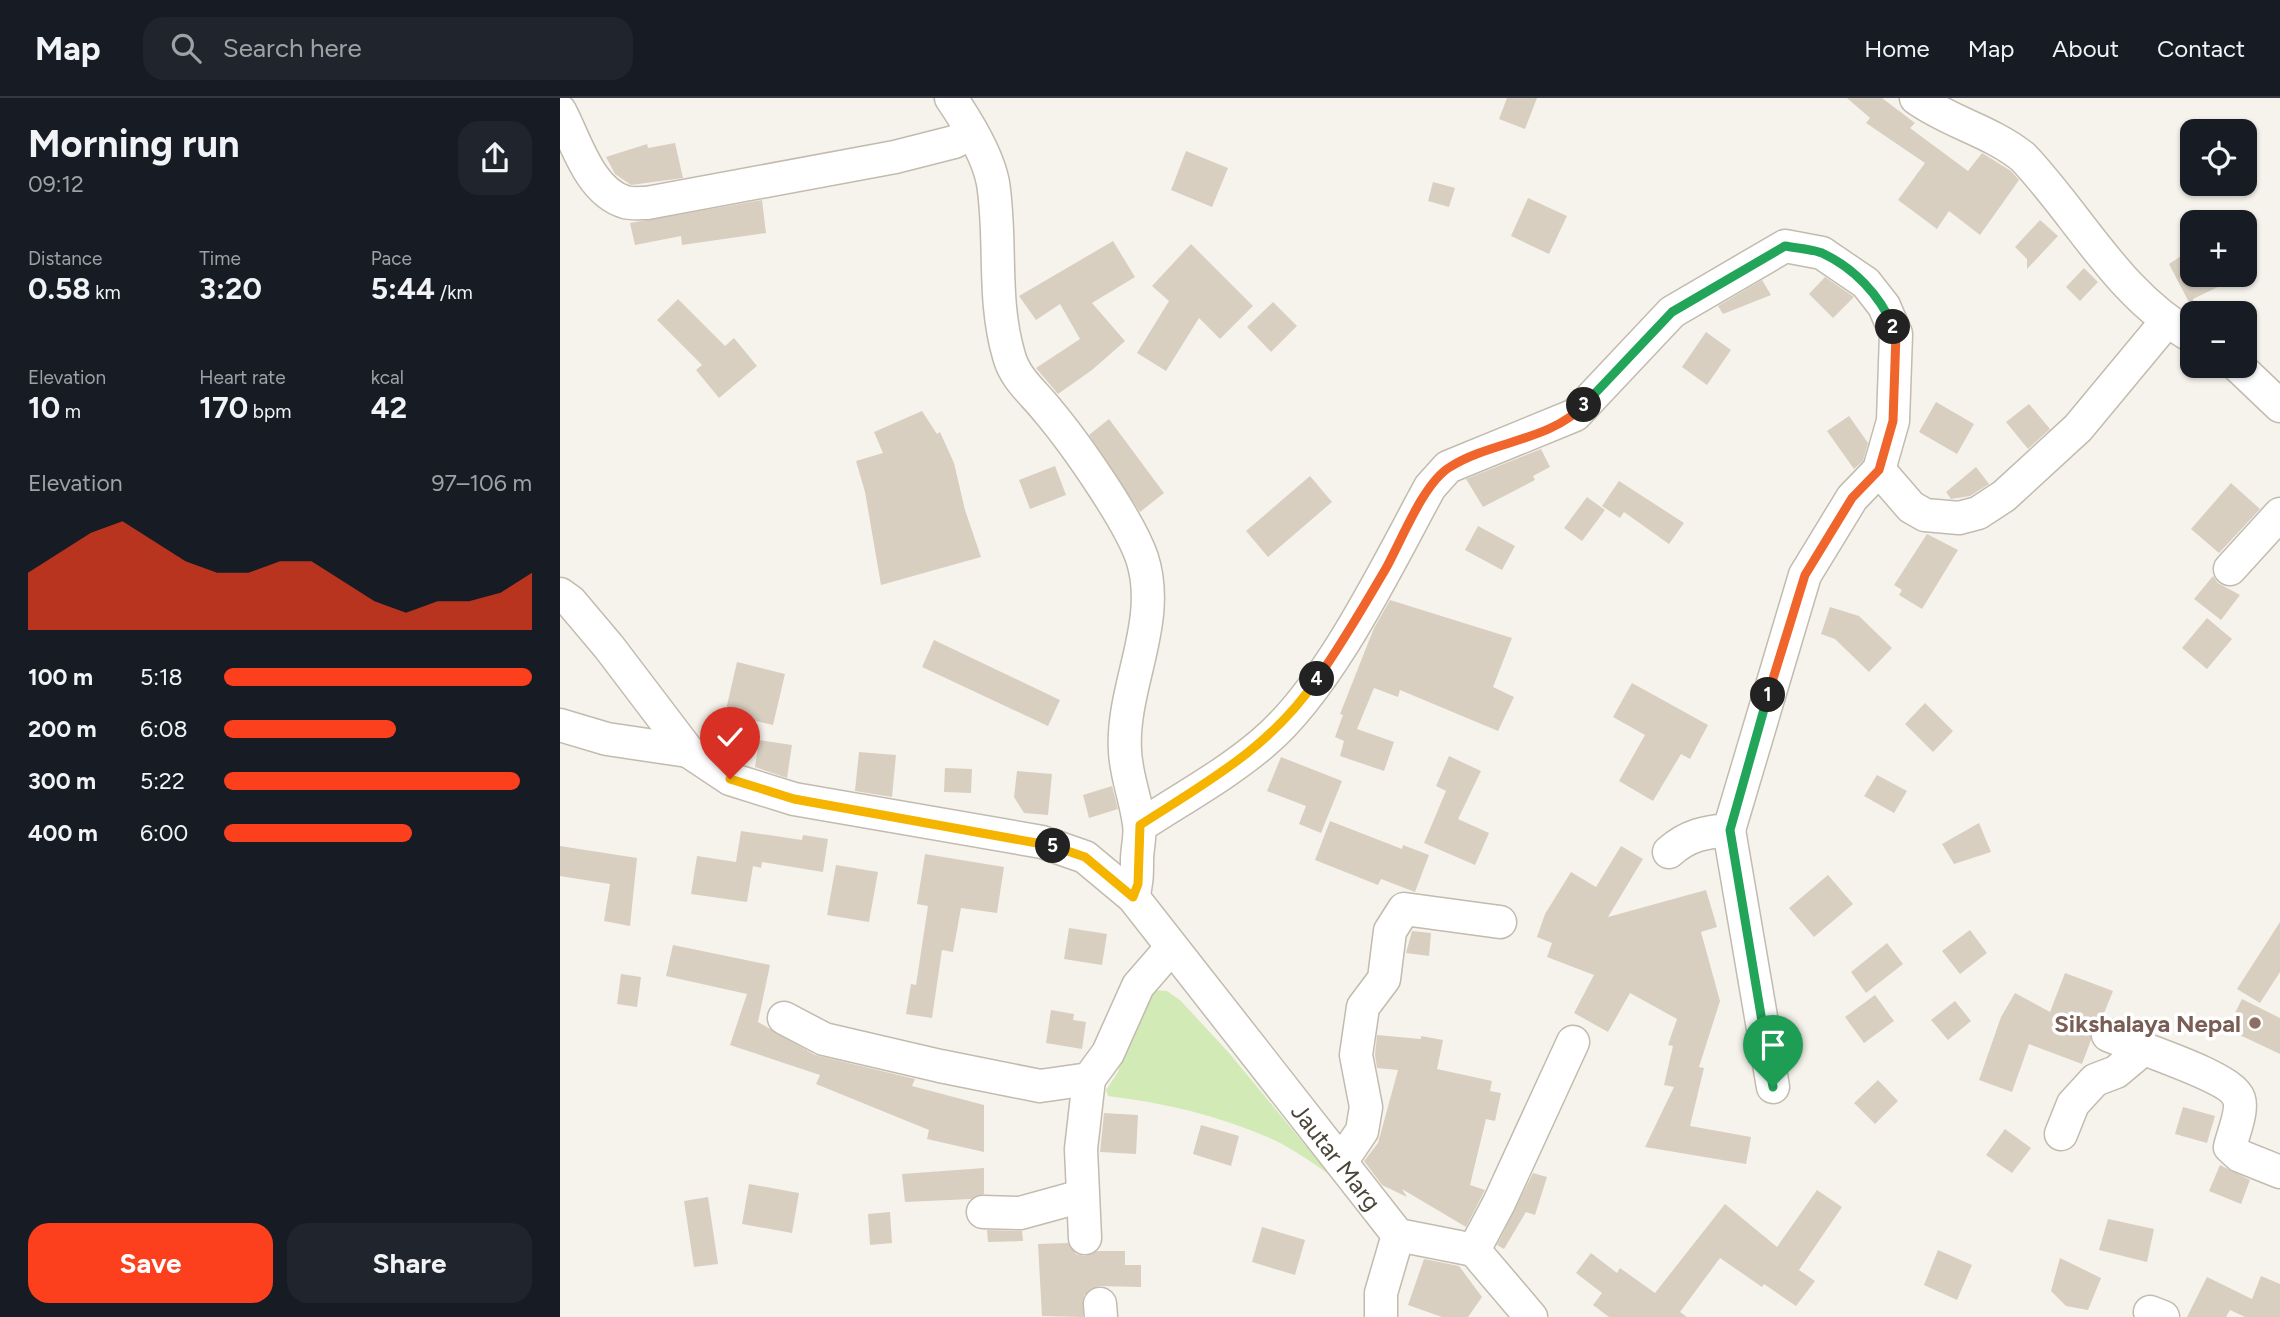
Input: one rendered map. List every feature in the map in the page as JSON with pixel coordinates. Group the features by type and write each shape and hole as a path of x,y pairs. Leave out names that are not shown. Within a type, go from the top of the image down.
{"street":[{"path":"951,98 972,133 992,180 997,231 997,286 1009,358 1023,385 1049,411 1084,461 1122,519 1142,558 1146,590 1146,626 1125,727 1125,753 1140,825 1138,884 1133,897"},
{"path":"1879,470 1911,507 1925,515 1959,518 1978,513 2004,496 2179,329 2109,265 2023,157 2007,144 1935,112 1916,98"},
{"path":"560,111 587,167 604,190 625,202 647,203 895,157 954,142 972,133"},
{"path":"1140,825 1258,747 1299,706 1348,634 1430,487 1448,467 1575,415 1672,312 1785,246 1822,253 1866,283 1884,306 1896,334 1893,421 1879,470 1852,498 1805,575 1730,830 1773,1087"},
{"path":"2251,378 2280,406"},
{"path":"2230,569 2280,514"},
{"path":"560,594 571,602 609,647 688,751"},
{"path":"560,725 607,739 688,751"},
{"name":"Jautar Marg","path":"688,751 730,779 794,799 1042,842 1085,857 1133,897 1398,1235 1474,1250"},
{"path":"1669,852 1683,840 1702,832 1730,830"},
{"path":"1341,1162 1362,1131 1366,1107 1356,1055 1360,1024 1368,996 1384,979 1390,931 1395,919 1404,909 1500,922"},
{"path":"1085,1238 1081,1149 1089,1079 1108,1053 1138,986 1171,948"},
{"path":"784,1018 824,1039 1040,1086 1089,1079"},
{"path":"2108,1035 2141,1051 2206,1073 2236,1091 2241,1102 2230,1147 2241,1156 2280,1171"},
{"path":"1531,1317 1474,1250 1499,1203 1573,1042"},
{"path":"2062,1134 2073,1104 2095,1080 2116,1072 2141,1051"},
{"path":"983,1212 1020,1213 1082,1196"},
{"path":"1381,1317 1381,1293 1398,1235"}],"green space":[{"path":"1154,990 1167,991 1180,1000 1230,1054 1329,1174 1281,1144 1234,1124 1151,1102 1108,1096 1106,1090 1118,1072 1138,1005"}],"building":[{"path":"1507,98 1537,98 1525,129 1499,119"},
{"path":"1847,98 1882,98 1915,123 1910,128 1968,171 1982,153 2011,171 2019,180 1980,235 1949,211 1937,229 1898,200 1925,163 1866,123 1870,118"},
{"path":"675,143 683,178 631,185 615,174 606,157 647,144 648,148"},
{"path":"1186,151 1228,168 1212,207 1171,190"},
{"path":"1433,182 1455,188 1449,207 1428,201"},
{"path":"1528,198 1567,216 1549,254 1511,236"},
{"path":"762,200 766,233 682,245 681,236 635,245 630,223"},
{"path":"2040,220 2058,236 2027,269 2027,259 2015,247"},
{"path":"1113,241 1135,277 1092,303 1125,341 1092,370 1058,394 1036,368 1080,339 1060,304 1036,320 1019,296"},
{"path":"1191,244 1253,306 1220,339 1199,318 1166,371 1137,353 1169,301 1152,286"},
{"path":"2180,257 2180,285 2169,264"},
{"path":"2084,268 2098,282 2080,301 2066,287"},
{"path":"1825,277 1854,297 1833,318 1809,294"},
{"path":"1762,280 1771,295 1723,314 1718,306"},
{"path":"2181,287 2218,287 2193,301 2188,301"},
{"path":"678,299 725,346 734,338 757,366 719,398 696,370 702,365 657,320"},
{"path":"1273,302 1297,326 1271,352 1247,327"},
{"path":"1706,332 1731,350 1707,385 1682,367"},
{"path":"1936,402 1974,424 1957,454 1919,432"},
{"path":"2029,404 2050,429 2028,449 2006,422"},
{"path":"922,411 937,434 940,432 954,463 965,510 981,557 881,585 865,492 856,461 883,453 874,432"},
{"path":"1849,416 1868,443 1863,461 1854,469 1827,431"},
{"path":"1109,419 1164,493 1140,512 1089,435"},
{"path":"1541,449 1550,467 1533,476 1535,480 1483,507 1466,479"},
{"path":"1055,466 1066,495 1030,509 1019,480"},
{"path":"1976,467 1989,484 1970,496 1951,499 1946,492"},
{"path":"1310,476 1332,502 1268,557 1246,531"},
{"path":"1619,481 1684,523 1669,544 1624,512 1620,518 1602,506"},
{"path":"2231,483 2260,509 2219,553 2191,529"},
{"path":"1587,497 1605,510 1582,541 1564,528"},
{"path":"1478,526 1515,546 1502,570 1465,550"},
{"path":"1927,534 1958,550 1922,609 1899,595 1902,590 1894,585"},
{"path":"2213,576 2218,583 2240,595 2221,620 2194,599"},
{"path":"1390,600 1512,638 1493,687 1514,697 1498,731 1400,690 1398,697 1374,688 1357,729 1394,742 1384,771 1340,756 1344,741 1335,737 1343,715 1340,714 1374,628"},
{"path":"1830,607 1859,616 1892,648 1869,672 1835,639 1821,634"},
{"path":"2207,618 2232,639 2207,669 2182,648"},
{"path":"934,640 1060,700 1048,726 922,667"},
{"path":"737,662 785,674 773,725 725,714"},
{"path":"1632,683 1708,725 1690,759 1681,754 1653,801 1619,781 1645,735 1613,717"},
{"path":"1925,703 1953,731 1933,752 1905,724"},
{"path":"759,740 792,745 787,778 755,767"},
{"path":"859,752 896,755 892,797 855,791"},
{"path":"1449,756 1481,771 1458,819 1489,833 1475,865 1424,843 1446,791 1436,786"},
{"path":"1281,757 1342,781 1321,833 1299,824 1306,806 1267,791"},
{"path":"945,768 972,769 971,793 944,792"},
{"path":"1017,771 1052,774 1048,815 1024,813 1014,797"},
{"path":"1877,775 1907,791 1894,813 1864,796"},
{"path":"1112,786 1118,809 1089,818 1083,795"},
{"path":"1330,821 1402,849 1403,845 1429,855 1415,892 1381,879 1378,885 1315,860"},
{"path":"1979,823 1991,852 1954,864 1942,844"},
{"path":"741,831 802,840 803,835 828,839 823,872 762,862 761,868 753,866 747,902 691,894 697,856 736,862"},
{"path":"560,846 637,858 630,926 604,921 610,884 560,876"},
{"path":"1621,846 1643,859 1608,917 1706,890 1717,927 1701,932 1720,1001 1699,1067 1704,1068 1690,1126 1751,1137 1746,1164 1645,1147 1674,1087 1664,1085 1673,1046 1668,1045 1677,1019 1630,993 1608,1032 1574,1013 1594,975 1547,957 1552,943 1537,937 1545,914 1571,872 1596,887"},
{"path":"925,854 1004,867 997,913 961,908 953,952 942,950 932,1018 906,1014 911,984 916,985 928,906 917,904"},
{"path":"836,865 878,872 869,922 827,915"},
{"path":"1828,875 1853,904 1814,937 1789,908"},
{"path":"2280,922 2280,972 2260,1003 2237,989"},
{"path":"1069,928 1107,934 1102,965 1064,959"},
{"path":"1970,930 1987,953 1960,974 1942,951"},
{"path":"1412,931 1431,933 1429,956 1406,953"},
{"path":"1887,943 1903,964 1866,993 1851,972"},
{"path":"673,945 770,965 758,1022 815,1055 915,1079 912,1086 984,1105 984,1152 927,1139 929,1130 816,1084 820,1075 730,1045 747,994 666,976"},
{"path":"2065,973 2113,991 2102,1018 2091,1027 2091,1040 2082,1064 2029,1044 2012,1092 1979,1080 2001,1017 2015,993 2050,1012"},
{"path":"621,974 641,977 637,1007 617,1004"},
{"path":"1875,995 1894,1021 1864,1043 1845,1017"},
{"name":"Sikshalaya Nepal","path":"2242,999 2280,1018 2280,1054 2227,1029"},
{"path":"1955,1001 1971,1021 1948,1040 1931,1020"},
{"path":"1051,1010 1074,1014 1073,1020 1086,1022 1082,1049 1046,1043"},
{"path":"1377,1035 1421,1039 1421,1036 1443,1040 1437,1069 1492,1081 1490,1091 1501,1093 1495,1121 1486,1119 1470,1185 1485,1190 1466,1227 1402,1189 1407,1197 1382,1185 1364,1161 1378,1143 1398,1070 1377,1068"},
{"path":"1878,1080 1898,1101 1875,1124 1854,1103"},
{"path":"2183,1107 2215,1116 2207,1143 2175,1134"},
{"path":"1104,1113 1138,1115 1136,1154 1100,1152"},
{"path":"1201,1125 1239,1136 1231,1166 1193,1154"},
{"path":"2005,1129 2031,1148 2012,1173 1986,1155"},
{"path":"2220,1165 2250,1180 2241,1204 2209,1191"},
{"path":"984,1168 984,1194 971,1199 905,1202 902,1174"},
{"path":"1533,1173 1547,1177 1535,1215 1526,1212 1504,1249 1497,1245"},
{"path":"749,1184 799,1193 792,1233 742,1224"},
{"path":"1817,1190 1842,1207 1799,1270 1815,1281 1796,1306 1720,1258 1680,1312 1687,1317 1609,1317 1593,1305 1602,1293 1576,1273 1591,1253 1617,1273 1620,1268 1655,1293 1725,1204 1777,1247"},
{"path":"708,1197 718,1264 694,1267 684,1201"},
{"path":"890,1212 892,1243 870,1245 868,1214"},
{"path":"2108,1219 2154,1229 2147,1262 2099,1250"},
{"path":"1262,1227 1305,1240 1295,1275 1252,1262"},
{"path":"987,1230 1022,1231 1023,1241 988,1242"},
{"path":"1068,1243 1076,1254 1085,1256 1097,1251 1125,1251 1125,1265 1141,1265 1141,1287 1098,1286 1084,1295 1083,1317 1042,1316 1038,1244"},
{"path":"1938,1250 1972,1265 1957,1300 1924,1285"},
{"path":"2060,1258 2101,1278 2088,1310 2066,1306 2051,1291"},
{"path":"1424,1259 1459,1266 1482,1297 1468,1317 1442,1317 1408,1305"},
{"path":"2261,1276 2280,1284 2280,1317 2245,1317 2230,1310 2226,1317 2187,1317 2207,1277 2252,1299"}],"place":[{"name":"Sikshalaya Nepal","path":"2255,1023"}],"route":[{"path":"730,779 794,799 1042,842 1085,857 1133,897 1138,884 1140,825 1242,759 1265,741 1299,706 1341,644 1430,487 1448,467 1575,415 1672,312 1785,246 1822,253 1866,283 1884,306 1896,334 1892,387 1893,421 1879,470 1852,498 1805,575 1756,732 1730,830 1773,1087"}]}
